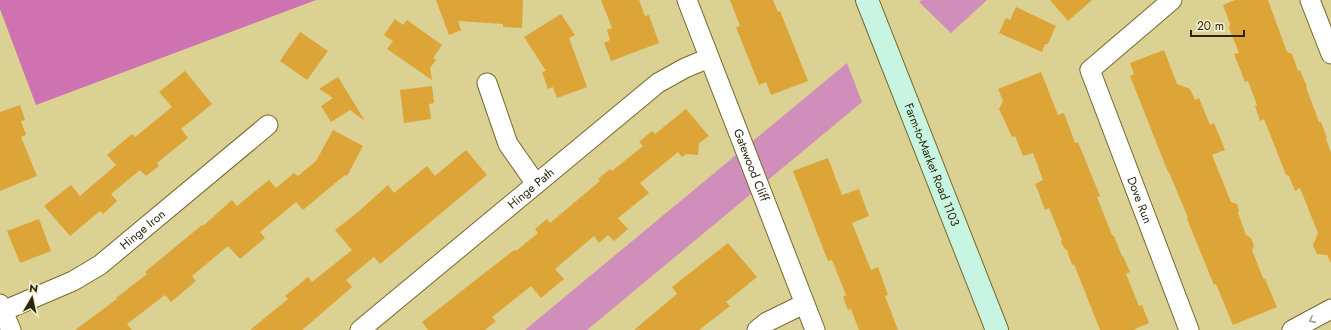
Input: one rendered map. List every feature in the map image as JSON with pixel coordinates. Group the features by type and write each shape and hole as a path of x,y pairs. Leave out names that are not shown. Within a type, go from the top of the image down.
{"main road":[{"name":"Farm-to-Market Road 1103","path":"867,0 997,330"}],"street":[{"name":"Gatewood Cliff","path":"687,0 815,330"},
{"name":"Dove Run","path":"1172,0 1090,70 1189,330"},
{"path":"1310,0 1331,54"},
{"name":"Hinge Path","path":"360,330 658,83 685,68 709,58"},
{"path":"487,83 508,144 536,184"},
{"name":"Hinge Iron","path":"1,308 73,281 100,265 268,125"},
{"path":"757,330 767,322 804,304"},
{"path":"1,308 11,330"},
{"path":"1292,330 1331,309"}],"shaded area":[{"path":"0,0 316,0 36,105 0,9"},
{"path":"922,0 987,0 951,33 919,2"},
{"path":"847,63 862,102 587,330 525,330"}],"building":[{"path":"436,0 523,0 522,28 503,27 503,24 458,21 461,30 449,35"},
{"path":"601,0 639,0 645,16 649,15 659,43 611,61 604,43 610,40 607,30 612,28"},
{"path":"730,0 773,0 778,12 780,11 808,81 771,95 766,82 759,85 736,27 740,26"},
{"path":"1050,0 1092,0 1068,21"},
{"path":"1235,0 1268,0 1287,52 1292,54 1298,71 1300,70 1319,122 1321,122 1327,138 1326,139 1331,153 1331,263 1327,255 1317,254 1313,245 1318,233 1300,188 1295,191 1289,176 1286,175 1264,119 1260,121 1255,106 1257,105 1248,81 1245,82 1234,54 1239,53 1229,28 1230,24 1223,5"},
{"path":"1016,7 1056,26 1048,44 1045,44 1042,52 999,33 1006,18 1010,20"},
{"path":"561,14 575,35 569,38 587,87 557,98 553,87 548,89 542,72 546,71 524,37"},
{"path":"395,19 403,25 407,20 442,45 433,58 436,60 430,68 432,80 387,49 393,41 384,35"},
{"path":"300,32 328,51 307,80 280,61"},
{"path":"1164,50 1177,84 1190,89 1195,100 1199,98 1210,125 1214,123 1225,150 1212,155 1231,202 1237,204 1239,210 1238,213 1246,235 1251,238 1254,246 1252,250 1277,307 1233,325 1216,284 1214,285 1130,76 1134,74 1130,63"},
{"path":"185,71 212,104 181,129 188,138 157,163 159,166 146,176 140,170 111,194 117,201 103,214 100,211 70,236 44,206 71,185 80,196 116,165 107,155 132,134 135,137 172,107 159,92"},
{"path":"1041,72 1058,115 1064,113 1075,143 1078,142 1100,196 1097,197 1112,235 1114,236 1130,272 1126,274 1139,306 1142,305 1149,323 1133,330 1100,330 1074,264 1072,265 1067,250 1061,242 1062,240 1049,208 1045,210 1035,184 1043,180 1033,153 1023,156 1015,136 1012,137 999,109 1003,101 998,89"},
{"path":"338,77 365,121 350,110 331,122 321,106 333,98 319,89"},
{"path":"432,86 434,103 429,104 431,119 404,123 400,90"},
{"path":"20,105 25,120 21,121 26,135 21,137 37,176 0,191 0,112"},
{"path":"686,109 709,136 699,143 698,155 686,154 682,157 678,152 640,183 649,193 618,218 628,229 614,241 608,235 599,243 594,236 555,269 564,279 541,298 531,286 492,317 496,321 485,330 428,330 422,322 514,250 516,251 538,233 535,229 547,219 550,223 600,181 598,179 610,169 612,171 643,146 639,142 652,131 655,134"},
{"path":"333,130 363,146 347,176 345,175 303,210 296,202 260,232 265,238 240,259 228,246 192,276 196,281 171,302 165,295 127,324 132,330 75,330 117,299 116,298 147,274 145,272 202,225 203,226 232,200 237,206 269,180 276,188 294,173 298,176 316,161"},
{"path":"466,150 487,175 380,264 374,257 346,280 352,287 302,330 250,330 288,299 285,296 308,277 312,282 352,250 335,230 388,185 394,193 427,166 435,176"},
{"path":"828,158 842,195 859,189 869,216 852,223 871,270 878,267 888,295 885,296 898,330 859,330 851,309 848,310 843,297 846,295 832,260 828,261 793,171"},
{"path":"39,219 51,251 20,263 7,231"},
{"path":"728,243 757,277 726,302 730,306 699,330 634,330 677,294 672,287"}]}
